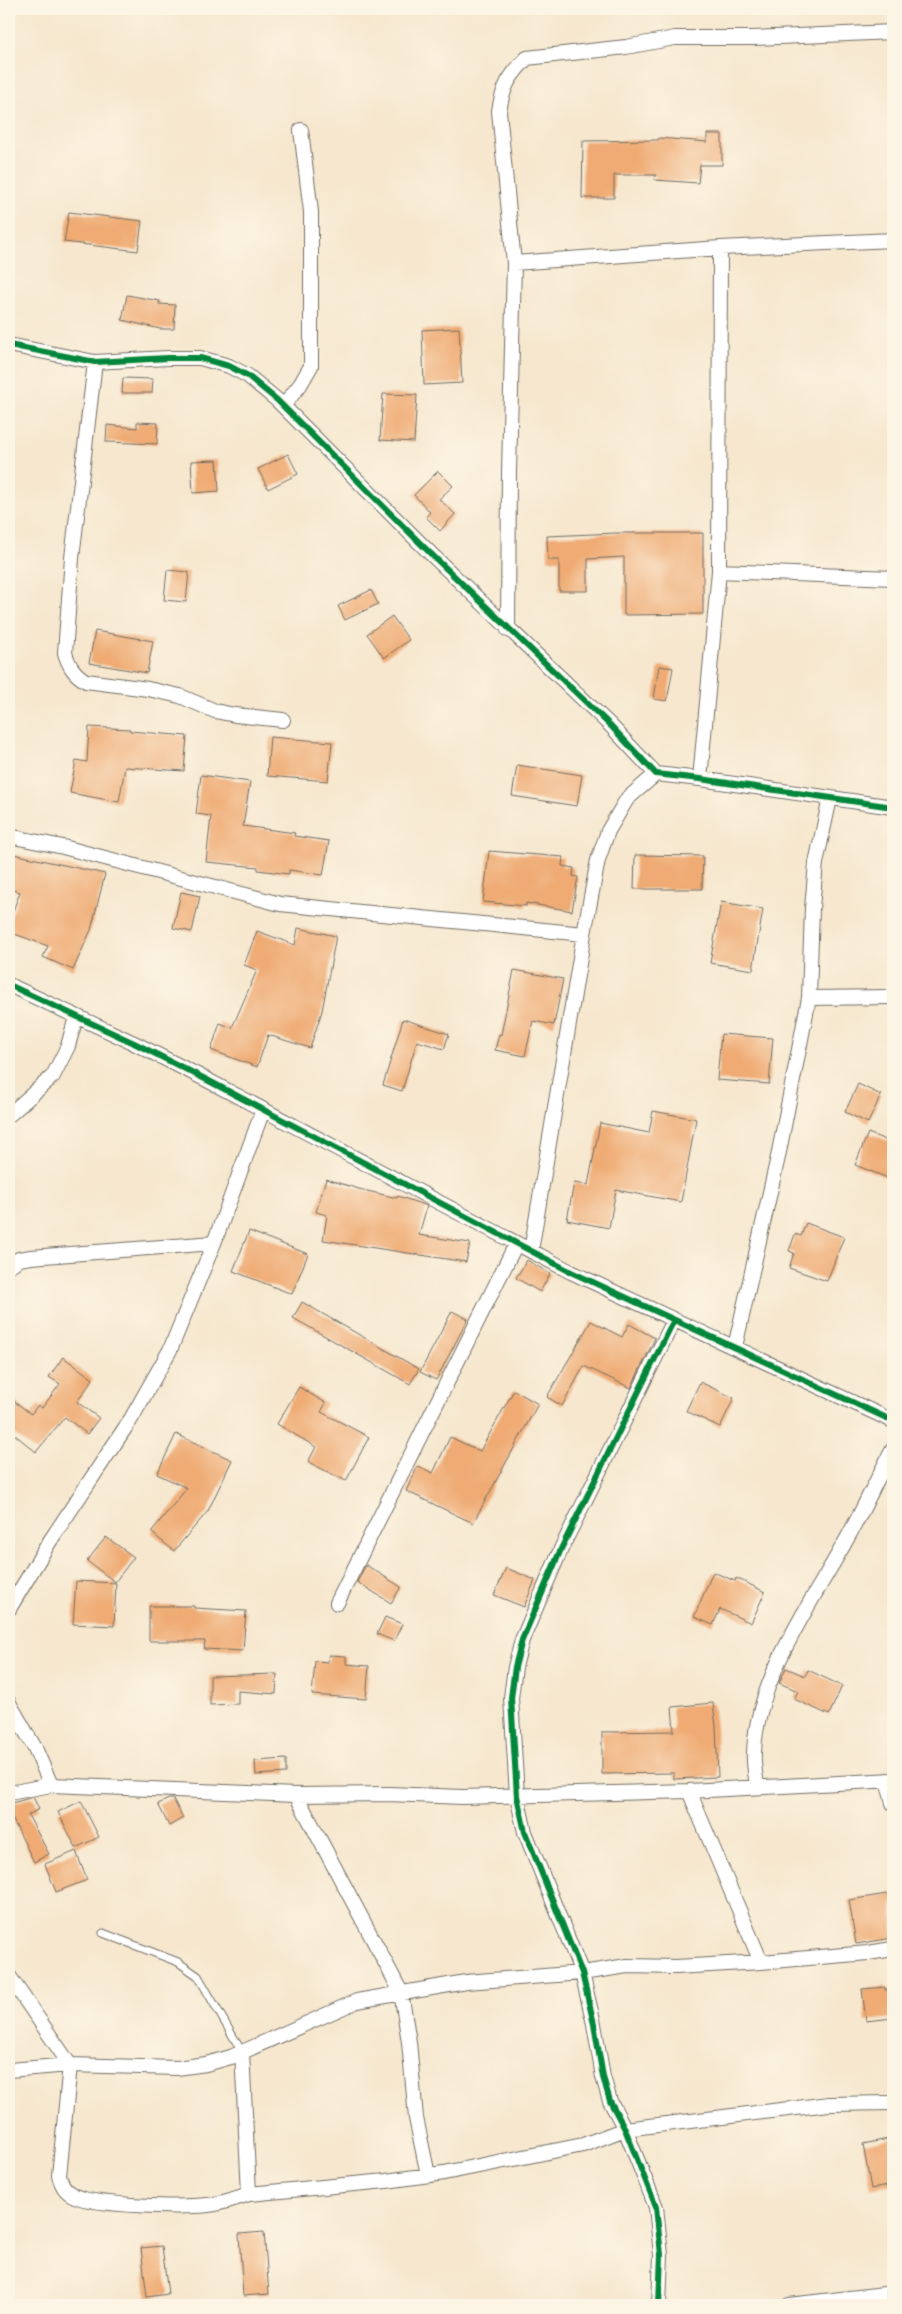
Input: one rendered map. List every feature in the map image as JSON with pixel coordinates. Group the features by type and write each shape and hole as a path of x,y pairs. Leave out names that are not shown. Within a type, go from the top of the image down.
{"street":[{"path":"508,630 509,472 514,262 499,111 502,91 508,80 527,58 626,47 675,38 779,38 893,32"},
{"path":"282,406 300,385 310,366 311,212 301,130"},
{"path":"514,262 720,248 893,240"},
{"path":"700,779 719,572 720,248"},
{"path":"9,345 95,362 200,358 228,366 248,376 282,406 508,630 611,726 656,774 893,807"},
{"path":"95,362 72,558 64,654 68,665 77,676 86,681 180,696 215,711 235,715 283,720"},
{"path":"719,572 893,578"},
{"path":"531,1251 598,860 608,831 627,799 656,774"},
{"path":"736,1347 778,1157 809,998 812,908 816,863 830,798"},
{"path":"9,836 63,847 280,904 584,934"},
{"path":"9,985 76,1018 134,1043 516,1244 674,1320 893,1421"},
{"path":"809,998 893,997"},
{"path":"9,1114 53,1076 68,1046 76,1018"},
{"path":"9,1610 50,1541 131,1419 160,1368 186,1314 263,1110"},
{"path":"9,1266 19,1259 31,1257 214,1243"},
{"path":"337,1602 516,1244"},
{"path":"659,2305 661,2254 656,2207 625,2129 610,2102 603,2078 594,2024 582,1973 525,1832 517,1796 512,1698 515,1667 522,1640 561,1550 674,1320"},
{"path":"757,1787 754,1753 760,1713 775,1670 795,1628 850,1534 893,1449"},
{"path":"9,1703 35,1748 51,1785"},
{"path":"9,1793 51,1785 296,1795 389,1794 462,1798 689,1791 890,1780 893,1803"},
{"path":"689,1791 761,1962"},
{"path":"296,1795 401,1992 409,2042 416,2118 428,2175"},
{"path":"9,2070 70,2065 177,2068 206,2064 242,2052 357,2002 401,1992 466,1982 582,1973 627,1966 676,1967 761,1962 868,1953 893,1949"},
{"path":"9,1976 70,2065 59,2176 64,2188 73,2195 90,2201 209,2205 249,2194 386,2181 428,2175 583,2145 625,2129 829,2104 893,2103"},
{"path":"242,2052 249,2194"},
{"path":"789,2305 893,2293"}],"lane":[{"path":"103,1933 178,1962 198,1976 242,2052"}],"building":[{"path":"707,134 722,134 722,165 700,165 698,183 655,180 656,175 614,175 614,198 582,198 583,141 658,140 659,138 707,142"},
{"path":"69,212 142,221 138,251 64,242"},
{"path":"127,295 160,301 159,304 175,305 174,329 160,329 122,320"},
{"path":"459,328 462,383 424,385 422,330"},
{"path":"123,378 153,379 152,393 122,393"},
{"path":"383,394 417,395 414,442 380,440"},
{"path":"137,422 158,423 157,444 106,442 107,425 137,428"},
{"path":"288,454 298,474 268,489 258,469"},
{"path":"217,460 219,491 193,493 191,461"},
{"path":"438,471 453,486 439,499 455,514 440,531 426,517 430,512 414,495"},
{"path":"617,533 703,533 703,614 624,615 624,557 588,559 588,591 559,591 559,560 548,560 547,536"},
{"path":"167,570 189,572 186,602 164,600"},
{"path":"371,590 378,604 345,620 338,606"},
{"path":"392,616 409,640 384,658 367,634"},
{"path":"95,631 153,641 147,673 89,663"},
{"path":"659,666 673,668 667,701 654,699"},
{"path":"89,727 130,729 130,731 187,736 184,771 125,767 119,802 70,793 76,760 87,762"},
{"path":"270,737 332,742 328,781 267,776"},
{"path":"517,765 582,775 577,806 512,796"},
{"path":"201,775 250,782 243,826 295,833 294,836 329,841 323,875 289,870 289,874 258,870 258,867 206,862 211,816 196,814"},
{"path":"489,851 563,857 562,866 574,868 573,876 578,877 572,911 526,903 526,906 483,902"},
{"path":"9,853 105,874 91,930 73,970 43,957 48,946 9,932 9,922 20,892 9,889"},
{"path":"635,855 703,856 702,889 634,889"},
{"path":"181,892 200,896 192,932 173,928"},
{"path":"721,902 763,909 753,970 710,963"},
{"path":"298,928 336,936 322,1011 310,1048 268,1035 257,1067 211,1050 220,1023 232,1028 257,970 244,965 257,931 295,945"},
{"path":"514,970 563,979 554,1025 533,1021 525,1056 495,1050 499,1034 501,1035"},
{"path":"403,1019 449,1034 444,1049 417,1041 402,1091 383,1085"},
{"path":"721,1034 773,1038 769,1084 717,1080"},
{"path":"858,1084 881,1095 868,1123 845,1112"},
{"path":"653,1111 696,1119 681,1202 616,1190 609,1228 567,1220 574,1183 588,1185 600,1123 649,1133"},
{"path":"868,1133 893,1143 893,1180 855,1165"},
{"path":"326,1179 397,1198 398,1196 427,1206 419,1235 470,1243 466,1262 323,1240 327,1215 316,1212"},
{"path":"806,1223 844,1237 827,1281 789,1268 794,1253 789,1251 795,1234 801,1236"},
{"path":"249,1231 308,1254 292,1294 233,1271"},
{"path":"527,1260 550,1274 540,1292 516,1278"},
{"path":"302,1302 419,1369 410,1384 293,1318"},
{"path":"452,1311 468,1319 436,1380 420,1372"},
{"path":"591,1321 622,1337 629,1324 655,1338 631,1388 584,1366 562,1406 547,1397"},
{"path":"63,1357 93,1379 77,1402 99,1418 87,1434 65,1417 36,1452 9,1430 9,1397 31,1414 38,1405 42,1408 60,1384 49,1377"},
{"path":"700,1382 734,1398 720,1427 686,1411"},
{"path":"299,1387 326,1403 321,1412 369,1437 346,1481 308,1462 316,1447 277,1424"},
{"path":"514,1390 538,1404 473,1523 406,1491 418,1466 433,1473 450,1437 480,1451"},
{"path":"176,1434 232,1460 208,1511 174,1551 151,1532 187,1488 157,1474"},
{"path":"106,1537 134,1557 115,1582 87,1561"},
{"path":"366,1565 401,1587 391,1603 357,1582"},
{"path":"506,1568 535,1580 524,1607 494,1595"},
{"path":"713,1572 735,1581 736,1578 765,1592 751,1623 720,1609 713,1625 694,1617"},
{"path":"76,1581 116,1583 114,1626 73,1624"},
{"path":"149,1606 194,1606 194,1608 246,1611 243,1651 204,1649 205,1641 149,1641"},
{"path":"385,1617 402,1624 394,1641 377,1634"},
{"path":"329,1655 346,1656 346,1664 369,1666 366,1699 312,1695 315,1661 328,1662"},
{"path":"786,1668 805,1676 808,1670 842,1686 829,1715 794,1699 798,1691 779,1683"},
{"path":"277,1674 276,1694 238,1691 238,1704 210,1705 210,1676"},
{"path":"713,1703 718,1777 674,1779 674,1773 602,1774 602,1732 674,1731 672,1707"},
{"path":"286,1759 286,1773 256,1775 255,1761"},
{"path":"33,1797 39,1809 28,1815 49,1854 34,1862 9,1812 9,1804"},
{"path":"173,1799 183,1818 169,1826 158,1804"},
{"path":"81,1801 99,1837 76,1848 58,1812"},
{"path":"76,1851 87,1880 56,1892 45,1864"},
{"path":"893,1893 893,1938 856,1944 849,1900"},
{"path":"885,1987 885,1990 893,1989 893,2018 866,2021 862,1989"},
{"path":"893,2138 893,2185 871,2189 863,2144"},
{"path":"264,2232 269,2294 243,2296 239,2234"},
{"path":"162,2246 168,2294 147,2297 141,2248"}],"cycle path":[{"path":"9,345 95,362 200,358 229,366 248,376 277,400 430,553 611,726 656,774 893,807"},
{"path":"9,985 134,1043 209,1081 571,1272 893,1421"},
{"path":"659,2305 661,2255 656,2207 625,2129 610,2101 603,2077 594,2024 582,1973 525,1832 517,1796 511,1698 515,1667 522,1640 561,1549 674,1320"}]}
